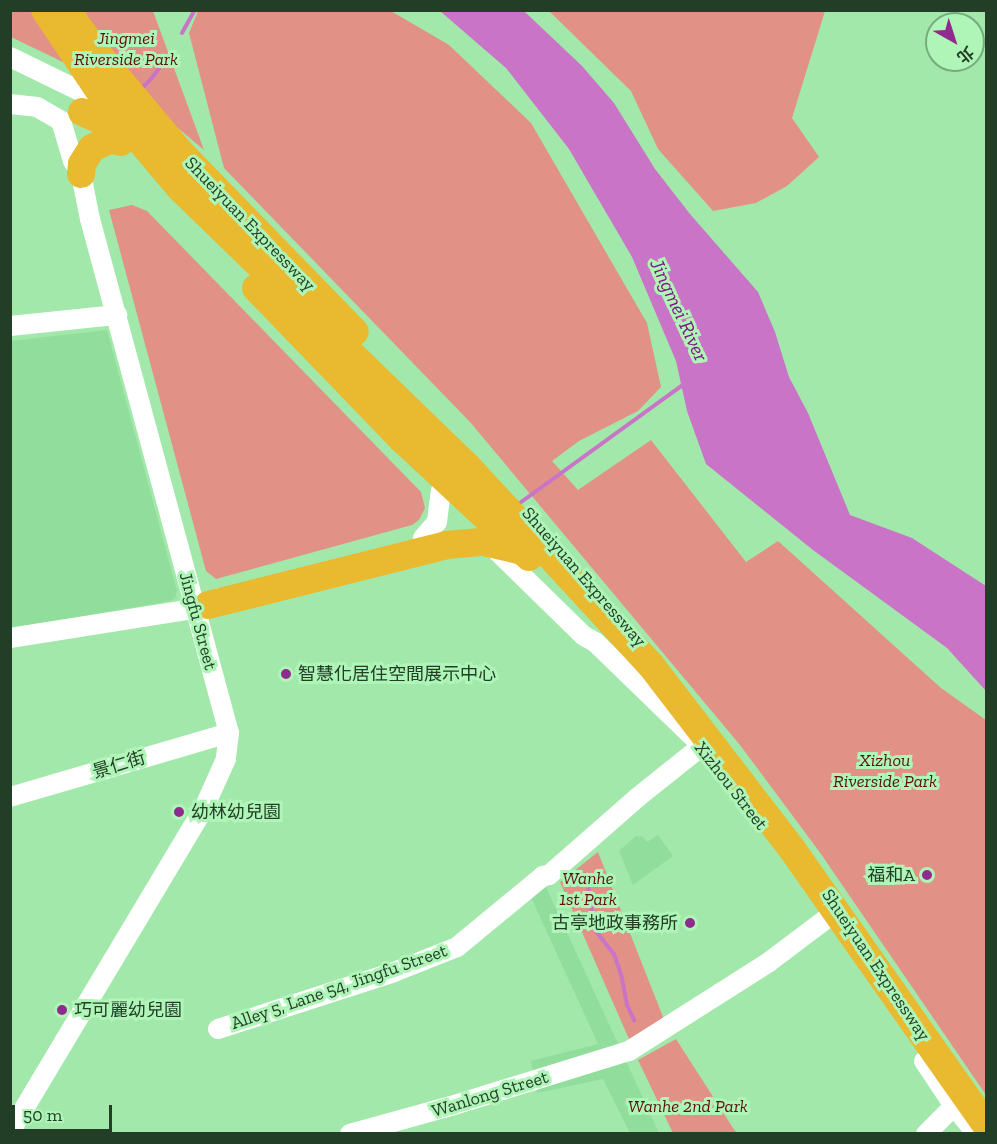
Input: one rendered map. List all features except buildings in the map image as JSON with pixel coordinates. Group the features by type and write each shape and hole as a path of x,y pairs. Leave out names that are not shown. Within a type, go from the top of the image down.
{"highway":[{"name":"Shueiyuan Expressway","path":"45,10 104,98 181,189 467,466 650,663 752,795 987,1124"},
{"path":"66,10 105,63 178,151 519,501 597,588 752,786"},
{"path":"70,109 104,122 140,164 403,440 573,598 646,681 752,786"},
{"path":"81,174 82,164 92,148 110,140 121,141"},
{"path":"201,607 446,545 484,542 515,548 540,559 576,582"},
{"name":"Shueiyuan Expressway","path":"752,786 987,1124"}],"street":[{"path":"10,57 125,113 147,128 541,534 558,560 574,610 595,642"},
{"path":"45,74 68,96 70,109"},
{"name":"Jingfu Street","path":"10,104 37,107 61,121 73,161 81,174 117,315 201,607 228,733 226,759 204,808 10,1132"},
{"path":"37,107 125,113"},
{"path":"10,326 117,315"},
{"path":"423,538 437,522 441,490"},
{"name":"Xizhou Street","path":"201,607 233,588 444,533 456,533 497,548 584,636 595,642 702,746 830,916 954,1106 977,1134"},
{"path":"10,638 201,607 238,609 451,551 471,549 506,557"},
{"name":"景仁街","path":"10,797 228,733"},
{"name":"Alley 5, Lane 54, Jingfu Street","path":"218,1029 394,972 457,947 543,876 549,875 598,831 702,746"},
{"name":"Wanlong Street","path":"350,1134 451,1106 629,1051 768,962 830,916"},
{"path":"926,1134 954,1106"}],"shaded area":[{"path":"107,330 177,591 175,598 170,601 11,629 10,341"},
{"path":"658,835 673,856 633,885 619,851 636,836 643,837 647,842"},
{"path":"546,887 659,1133 630,1133 603,1079 537,1093 531,1061 598,1044 530,895"}],"green space":[{"name":"Jingmei Riverside Park","path":"11,11 153,11 204,150 148,103 11,37"},
{"name":"Xizhou Riverside Park","path":"198,11 391,11 449,45 531,123 647,323 661,387 638,411 579,441 552,461 578,490 651,440 746,562 778,541 941,688 986,720 986,1095 821,854 740,745 470,422 224,168 189,33"},
{"path":"549,11 825,11 792,118 819,157 787,186 756,203 713,211 658,149 631,91"},
{"path":"132,205 147,211 421,492 425,508 419,520 412,525 216,579 206,571 109,210"},
{"name":"Wanhe 1st Park","path":"598,852 665,1022 629,1039 560,882"},
{"name":"Wanhe 2nd Park","path":"676,1039 737,1133 673,1133 638,1060"}],"water":[{"name":"Jingmei River","path":"440,11 524,11 582,66 614,103 655,169 690,214 758,292 775,332 789,377 808,413 850,515 912,538 986,586 986,691 947,648 813,550 706,464 687,411 676,361 632,257 569,149 506,68"}],"waterway":[{"path":"182,33 195,10"},
{"path":"141,89 169,55"},
{"path":"517,505 684,384"},
{"path":"586,874 595,930 614,954 621,974 627,1005 634,1020"}],"place":[{"name":"智慧化居住空間展示中心","path":"286,674"},
{"name":"幼林幼兒園","path":"179,812"},
{"name":"福和A","path":"927,875"},
{"name":"古亭地政事務所","path":"690,923"},
{"name":"巧可麗幼兒園","path":"62,1010"}]}
